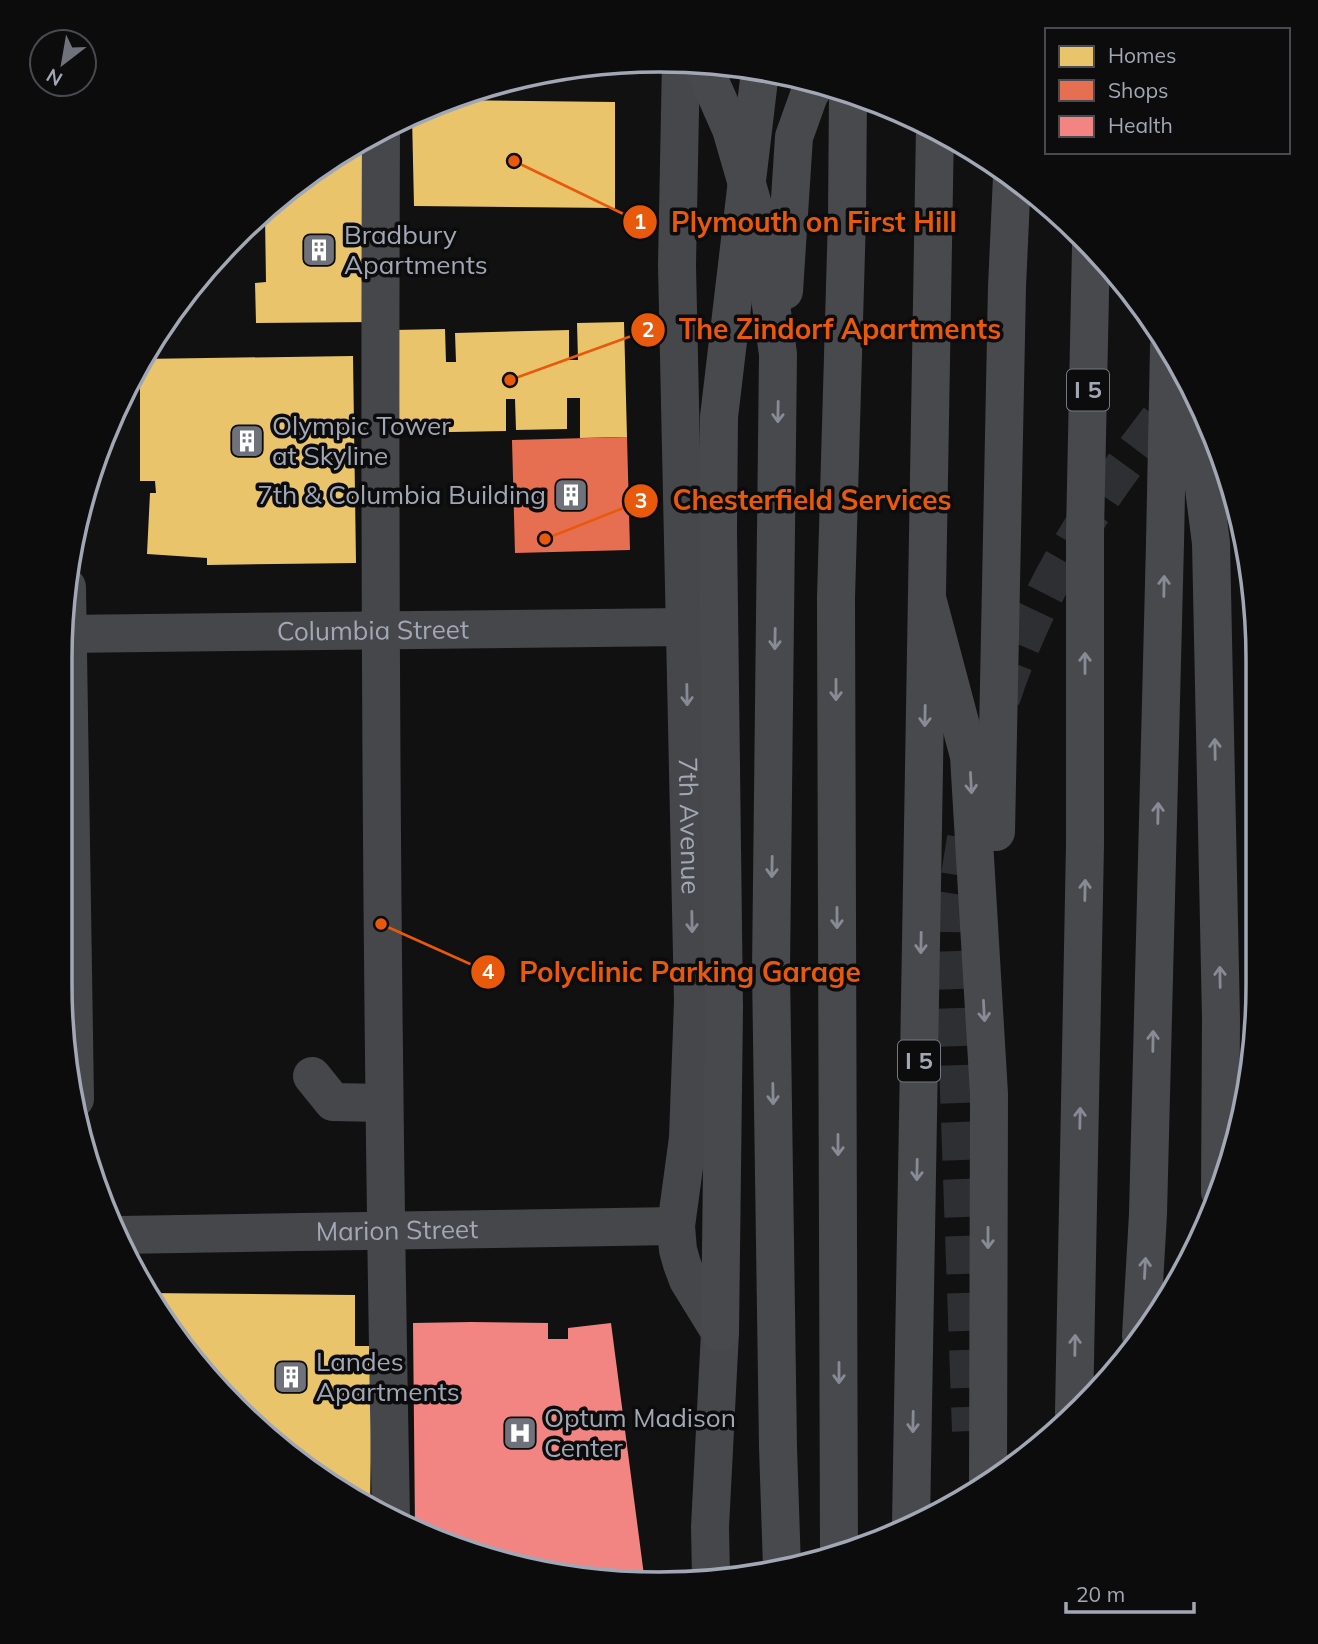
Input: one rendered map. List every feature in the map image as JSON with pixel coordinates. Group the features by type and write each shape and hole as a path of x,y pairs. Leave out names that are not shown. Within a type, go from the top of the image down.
{"highway":[{"path":"707,74 731,129 760,229 778,354"},
{"path":"720,1332 724,1007 719,417 759,81"},
{"path":"782,1559 771,970 778,354 792,202 794,137 811,92"},
{"path":"839,1544 836,598 848,103"},
{"name":"I 5","path":"911,1516 935,140"},
{"path":"995,895 1006,301 1011,190"},
{"name":"I 5","path":"1074,1400 1086,844 1086,533 1091,261"},
{"path":"1142,1318 1148,1214 1169,366"},
{"path":"1195,419 1211,543 1220,1004 1220,1157"},
{"path":"927,598 969,756 989,1094 988,1471"}],"street":[{"name":"7th Avenue","path":"681,73 677,265 693,1001 688,1138 676,1226 678,1250 688,1280 720,1332"},
{"path":"381,142 379,630 383,1103 391,1508"},
{"name":"Columbia Street","path":"73,634 686,627"},
{"path":"72,960 73,1028"},
{"path":"312,1076 333,1102 383,1103"},
{"name":"Marion Street","path":"127,1235 676,1226"},
{"path":"711,1570 710,1527 720,1332"}],"building: Homes":[{"path":"479,100 615,102 615,208 414,206 412,126"},
{"name":"Bradbury Apartments","path":"372,146 374,322 256,323 255,283 266,282 265,224 302,193"},
{"path":"624,322 627,437 580,438 580,398 567,398 567,429 516,430 515,399 506,399 506,431 397,433 394,330 445,329 446,362 456,362 455,333 569,330 569,360 578,360 577,323"},
{"name":"Olympic Tower at Skyline","path":"353,356 356,563 207,565 207,558 147,554 150,493 156,493 155,481 140,481 140,384 154,359"},
{"name":"Landes Apartments","path":"159,1293 355,1295 355,1346 372,1346 370,1497 302,1451 244,1400 193,1342"}],"building: Shops":[{"name":"7th & Columbia Building","path":"627,437 630,550 515,553 512,440"}],"building: Health":[{"name":"Optum Madison Center","path":"413,1323 548,1323 548,1339 568,1339 568,1328 611,1323 644,1572 544,1561 470,1541 415,1519"}],"tunnel":[{"path":"1001,699 1027,632 1076,537 1116,477 1181,394"},
{"path":"966,838 955,908 954,951 971,1431"}],"place":[{"name":"Plymouth on First Hill","path":"514,161"},
{"name":"Bradbury Apartments","path":"319,250"},
{"name":"The Zindorf Apartments","path":"510,380"},
{"name":"Olympic Tower at Skyline","path":"247,441"},
{"name":"7th & Columbia Building","path":"571,495"},
{"name":"Chesterfield Services","path":"545,539"},
{"name":"Polyclinic Parking Garage","path":"381,924"},
{"name":"Landes Apartments","path":"291,1377"},
{"name":"Optum Madison Center","path":"520,1433"}]}
